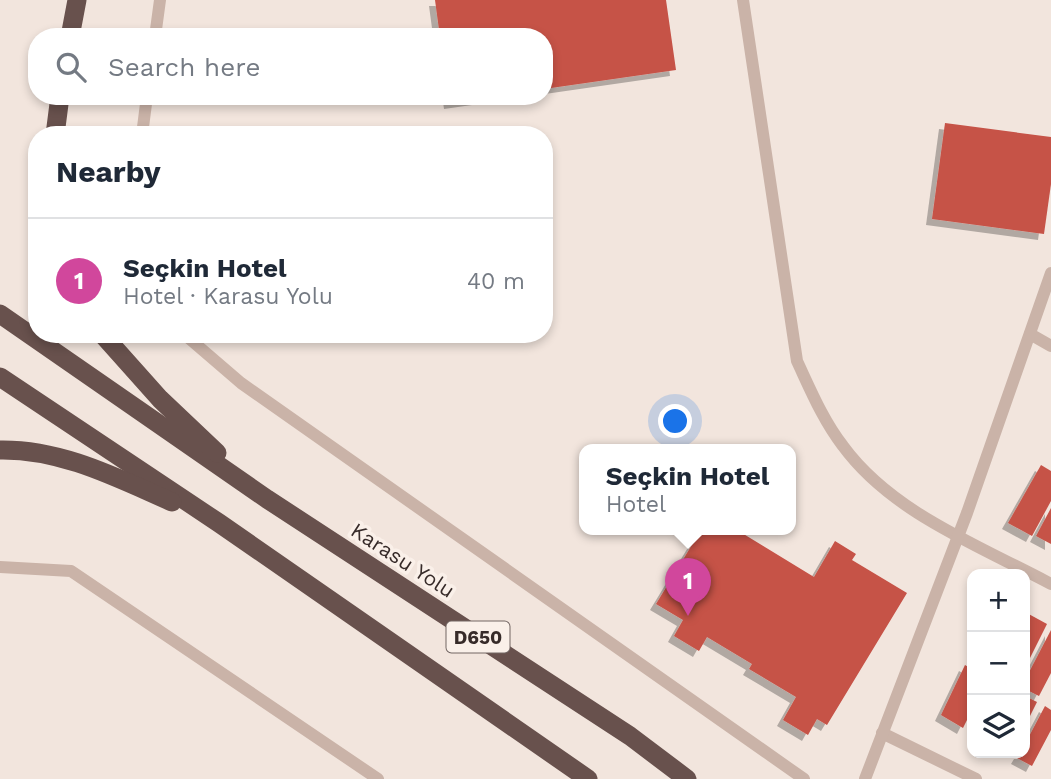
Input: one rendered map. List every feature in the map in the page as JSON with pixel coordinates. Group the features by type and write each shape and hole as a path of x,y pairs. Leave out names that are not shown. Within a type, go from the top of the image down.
{"highway":[{"path":"72,28 77,0"},
{"path":"56,126 59,105"},
{"name":"D650","path":"0,314 28,333"},
{"name":"D650","path":"42,343 267,499"},
{"name":"D650","path":"110,343 160,399 267,499"},
{"name":"D650","path":"0,377 219,523 588,779"},
{"path":"0,450 38,453 71,460 219,523"},
{"name":"Karasu Yolu","path":"267,499 630,736 687,779"}],"lane":[{"path":"156,28 160,0"},
{"path":"743,0 797,361 817,406 844,447 876,480 911,509 1051,584"},
{"path":"143,126 146,105"},
{"path":"865,779 958,535 1051,273"},
{"path":"1030,334 1051,346"},
{"path":"193,343 252,391 804,779"},
{"path":"0,567 71,571 378,779"},
{"path":"882,733 976,779"}],"building":[{"path":"435,0 666,0 676,70 553,88 553,28 439,28"},
{"path":"945,123 1051,137 1051,184 1044,234 932,219"},
{"path":"1041,465 1051,471 1051,501 1032,536 1008,523"},
{"path":"1051,508 1051,544 1036,536"},
{"path":"698,535 745,535 814,577 835,541 856,554 852,560 907,593 827,725 817,719 808,735 783,720 796,697 749,669 752,664 707,637 699,651 674,636 683,620 656,604"},
{"path":"1030,615 1047,624 1030,658"},
{"path":"1051,630 1051,673 1039,696 1030,692 1030,670"},
{"path":"965,665 967,720 963,728 941,715"},
{"path":"1030,698 1037,702 1030,716"},
{"path":"1045,706 1051,710 1051,730 1032,766 1017,758 1030,758 1030,734"}],"place":[{"name":"Seçkin Hotel","path":"688,616"}]}
